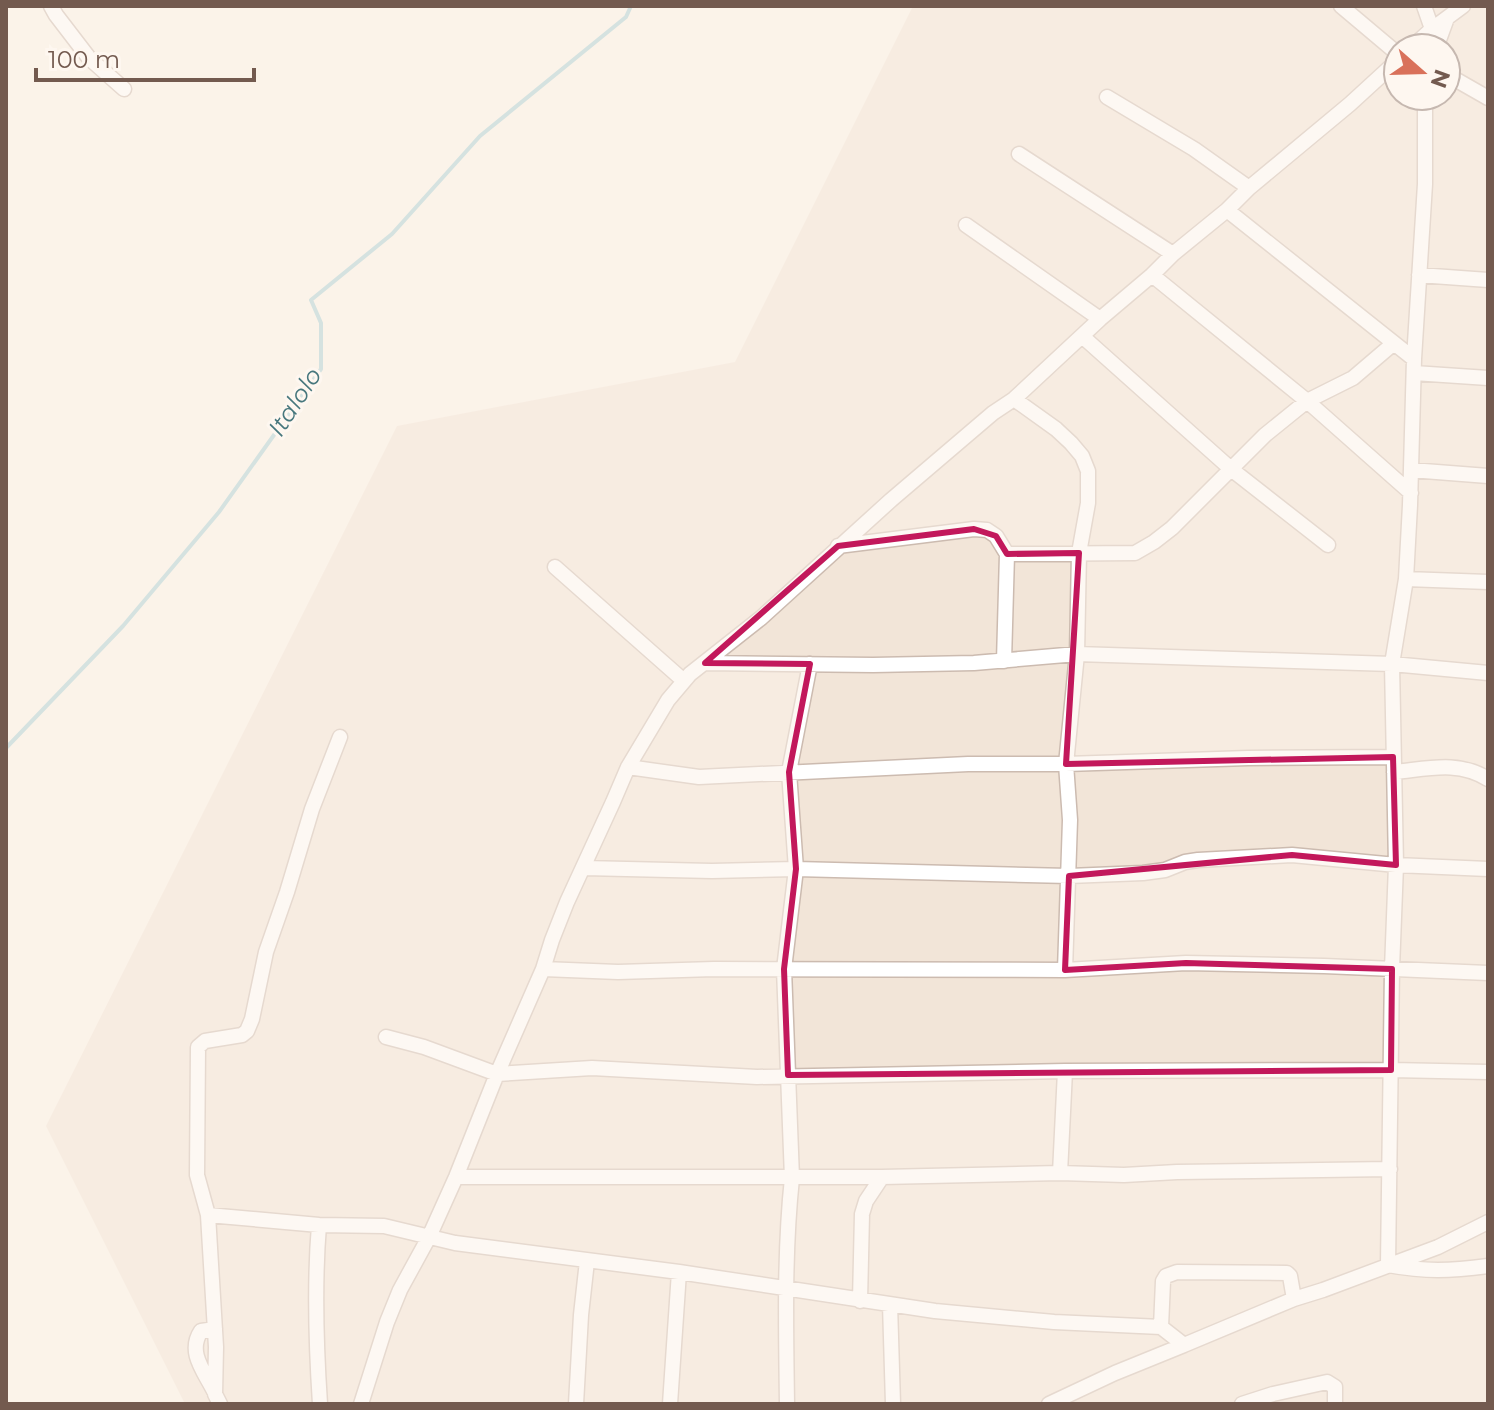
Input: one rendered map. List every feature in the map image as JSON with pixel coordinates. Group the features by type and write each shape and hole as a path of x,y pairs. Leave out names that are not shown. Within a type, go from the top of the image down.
{"street":[{"path":"51,6 89,58 124,89"},
{"path":"1341,6 1382,41"},
{"path":"1424,6 1432,29"},
{"path":"1429,32 1463,6"},
{"path":"1442,32 1447,18"},
{"path":"361,1404 400,1290 429,1237 456,1177 543,969 557,927 628,767 668,700 684,681 761,618 838,546 993,413 1014,399 1173,254 1382,75"},
{"path":"1462,83 1488,98"},
{"path":"1107,97 1194,149 1249,188"},
{"path":"1388,1265 1396,865 1392,664 1406,579 1425,184 1425,112"},
{"path":"1019,154 1173,254"},
{"path":"1227,210 1394,343 1414,366 1488,378"},
{"path":"966,225 1100,319"},
{"path":"1152,275 1307,401 1411,493"},
{"path":"1419,275 1488,280"},
{"path":"1082,336 1231,469 1328,545"},
{"path":"1007,554 1135,553 1172,528 1265,435 1307,401 1353,378 1394,343"},
{"path":"1014,399 1056,429 1082,456 1088,471 1088,503 1079,553 1077,654 1066,764 1070,820 1065,970"},
{"path":"1411,470 1488,476"},
{"path":"838,546 974,529 987,530 996,536 1007,554 1004,661"},
{"path":"555,567 684,681"},
{"path":"1406,579 1488,582"},
{"path":"705,663 873,665 1004,661 1077,654 1392,664 1488,673"},
{"path":"787,1404 786,1289 792,1178 784,969 796,869 789,772 810,664"},
{"path":"218,1399 208,1215 197,1175 198,1047 205,1041 242,1035 247,1031 266,952 312,809 340,737"},
{"path":"628,767 699,777 968,764 1066,764 1172,759 1467,768 1488,779"},
{"path":"584,868 796,869 1069,876 1143,873 1198,860 1292,855 1396,865 1488,869"},
{"path":"543,969 618,972 1065,970 1186,963 1488,973"},
{"path":"386,1037 424,1047 497,1074 592,1068 757,1077 1065,1071 1488,1072"},
{"path":"1060,1173 1065,1071"},
{"path":"456,1177 792,1178 1390,1169"},
{"path":"860,1301 862,1214 866,1201 882,1177"},
{"path":"208,1215 319,1225 384,1226 455,1243 679,1272 935,1311 1054,1322 1161,1327 1184,1345"},
{"path":"1049,1404 1115,1373 1294,1299 1438,1247 1488,1222"},
{"path":"319,1225 315,1276 320,1404"},
{"path":"576,1404 587,1261"},
{"path":"1388,1265 1420,1271 1488,1266"},
{"path":"670,1404 679,1272"},
{"path":"1161,1327 1163,1281 1166,1276 1177,1272 1287,1273 1294,1299"},
{"path":"890,1304 893,1404"},
{"path":"215,1329 201,1331 194,1345 218,1399"},
{"path":"1242,1404 1273,1399 1327,1382 1335,1387 1335,1404"}],"highlighted area":[{"path":"974,529 996,536 1007,554 1079,553 1066,764 1393,757 1396,865 1292,855 1069,876 1065,970 1186,963 1392,969 1391,1070 788,1075 784,969 796,869 789,772 810,664 705,663 838,546"}],"shaded area":[{"path":"913,6 1488,6 1488,1404 185,1404 46,1126 397,426 735,362"}],"waterway":[{"name":"Italolo","path":"6,748 123,626 219,512 321,369 321,323 311,300 392,234 480,136 626,17 631,6"}]}
